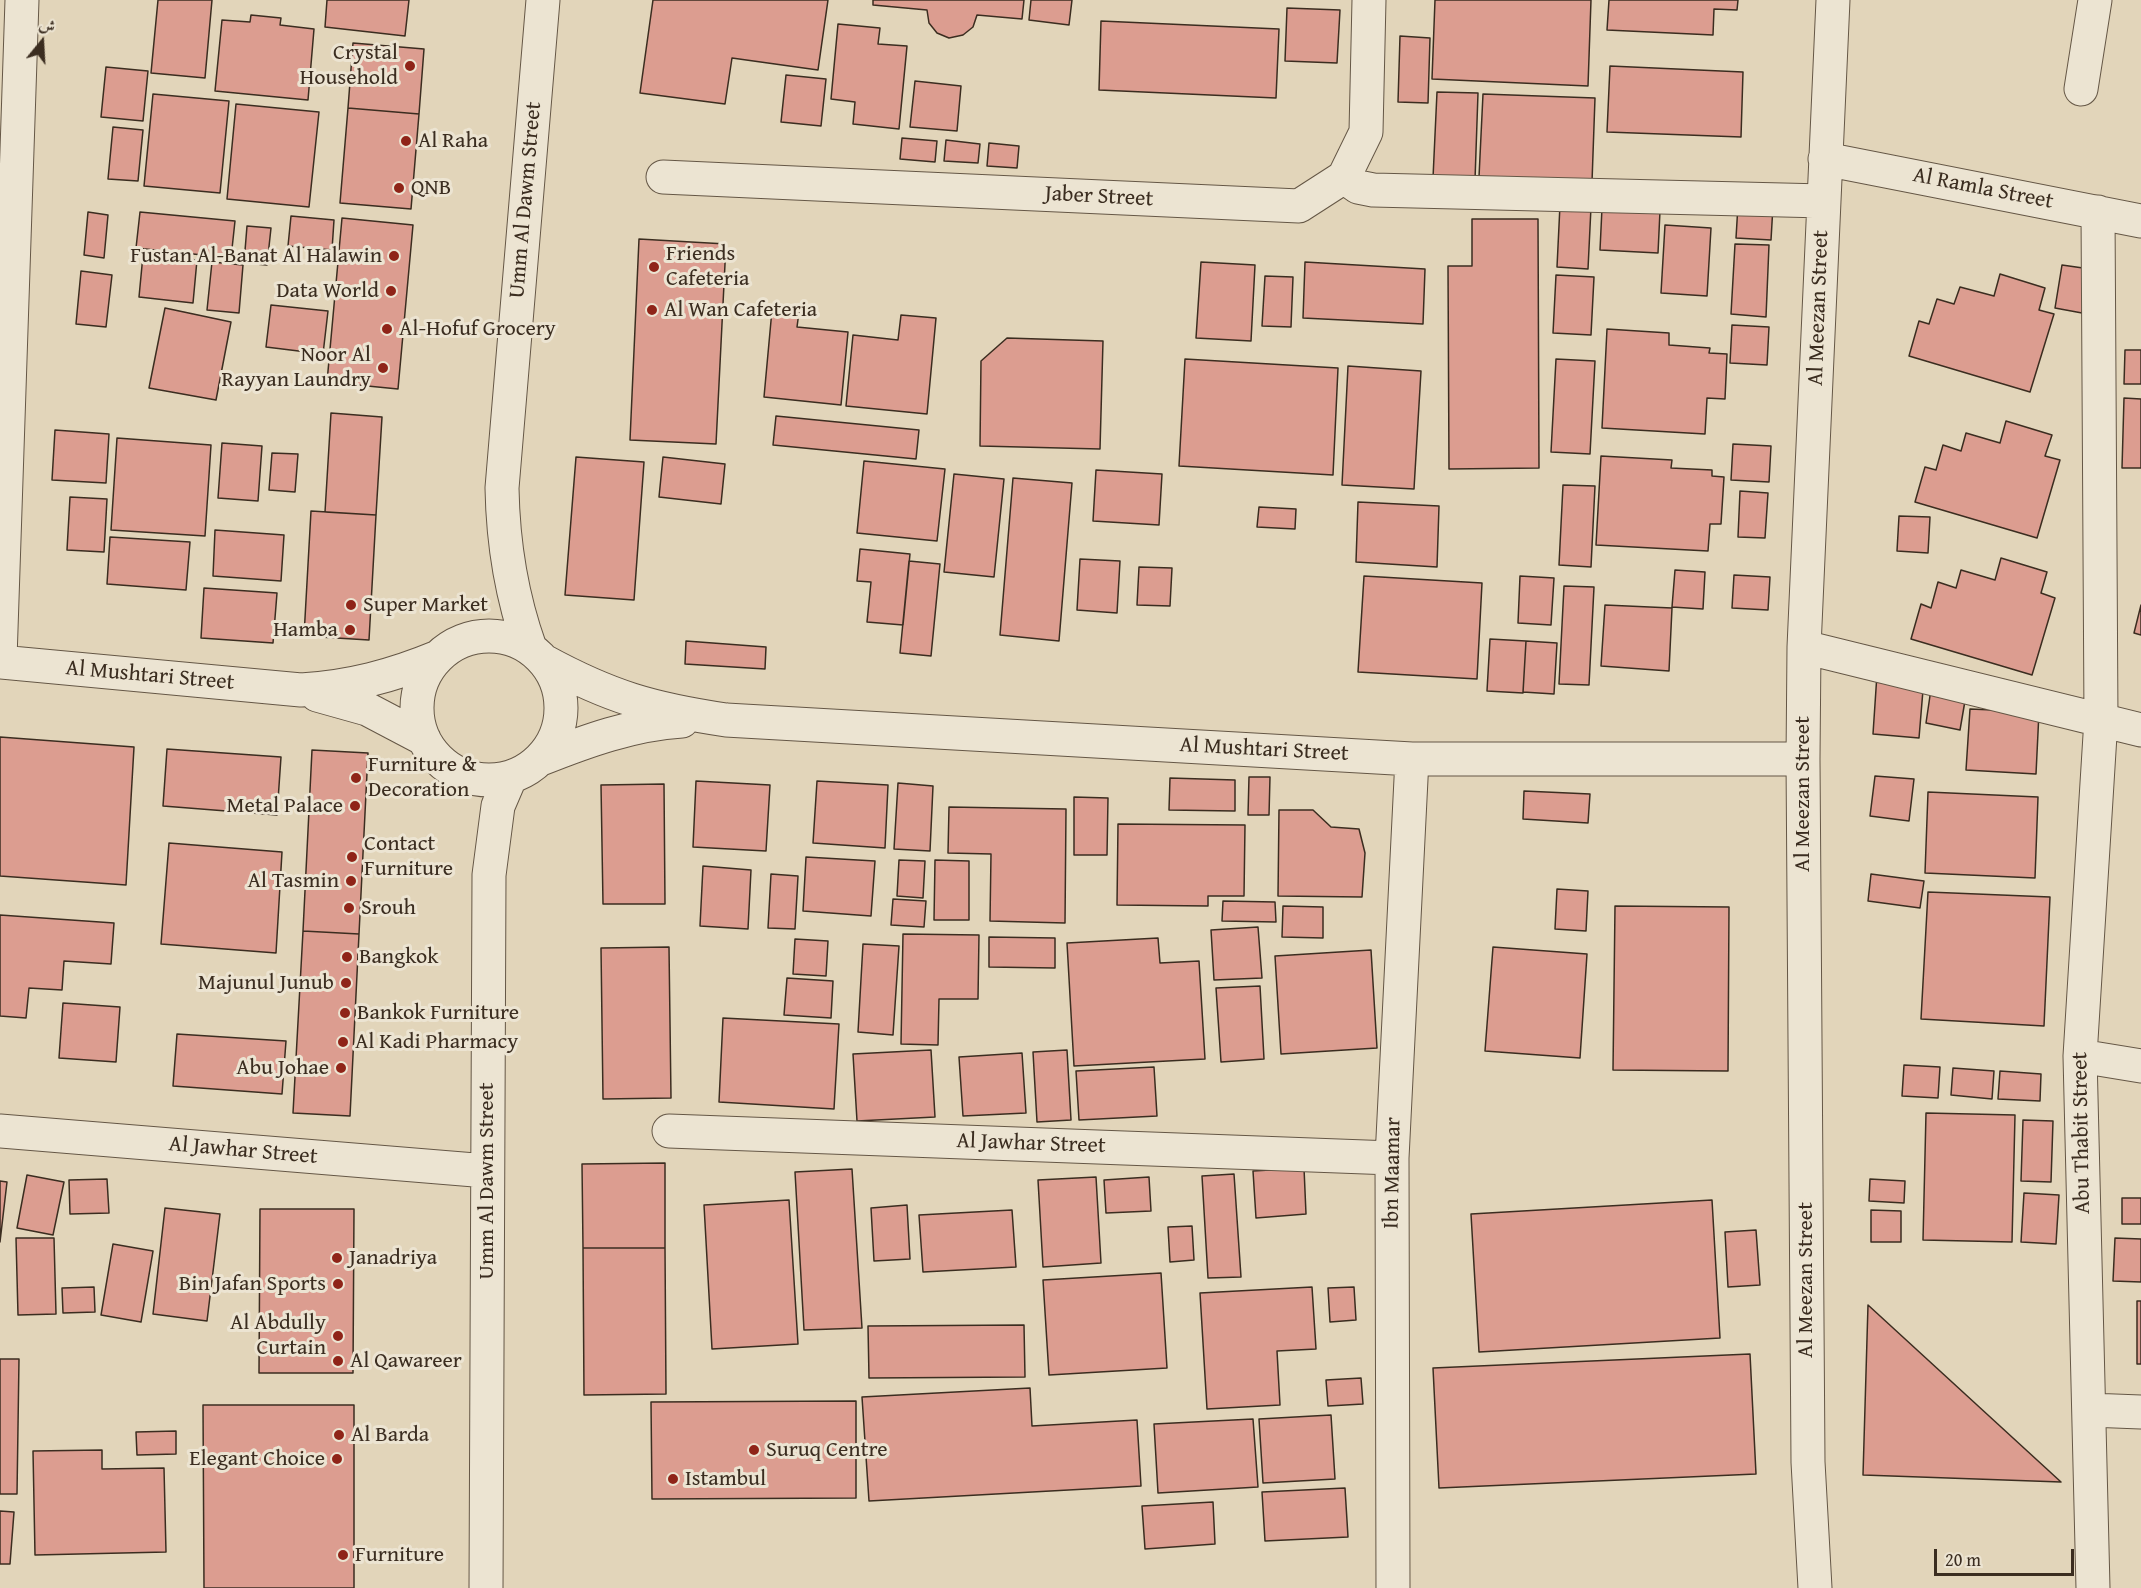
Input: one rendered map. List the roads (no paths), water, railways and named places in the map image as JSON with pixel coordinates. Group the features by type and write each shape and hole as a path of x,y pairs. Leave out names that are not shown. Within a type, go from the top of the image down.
{"street":[{"path":"0,661 22,0"},
{"name":"Umm Al Dawm Street","path":"537,654 516,609 507,569 502,530 502,488 543,0"},
{"path":"1369,0 1366,132 1344,177 1358,187 1372,190 1824,201"},
{"name":"Al Meezan Street","path":"1815,1588 1808,1462 1804,647 1833,0"},
{"path":"2081,89 2095,0"},
{"name":"Al Ramla Street","path":"1826,159 2141,221"},
{"name":"Jaber Street","path":"663,177 1299,206 1344,177"},
{"name":"Abu Thabit Street","path":"2093,1588 2080,1056 2101,719 2098,212"},
{"path":"492,636 512,639 537,654 556,679 562,700 561,721 554,741 541,759 510,778 490,781 451,770 435,756 424,739 417,718 418,696 424,675 438,657 453,645 472,637 492,636"},
{"path":"1804,647 2141,730"},
{"name":"Al Mushtari Street","path":"537,654 586,684 631,702 678,713 726,720"},
{"name":"Al Mushtari Street","path":"0,661 301,690 339,688 372,681 438,657"},
{"name":"Al Mushtari Street","path":"301,690 367,709 424,739"},
{"name":"Al Mushtari Street","path":"541,759 585,741 631,729 678,721 726,720 1412,759 1803,759"},
{"name":"Ibn Maamar","path":"1393,1588 1392,1158 1412,759"},
{"name":"Umm Al Dawm Street","path":"486,1588 489,875 498,806 510,778"},
{"path":"2080,1056 2141,1066"},
{"name":"Al Jawhar Street","path":"0,1131 487,1171"},
{"name":"Al Jawhar Street","path":"669,1131 1392,1158"},
{"path":"2089,1410 2141,1412"}],"place":[{"name":"Crystal Household","path":"410,66"},
{"name":"Al Raha","path":"406,141"},
{"name":"QNB","path":"399,188"},
{"name":"Fustan Al-Banat Al Halawin","path":"394,256"},
{"name":"Friends Cafeteria","path":"654,267"},
{"name":"Data World","path":"391,291"},
{"name":"Al Wan Cafeteria","path":"652,310"},
{"name":"Al-Hofuf Grocery","path":"387,329"},
{"name":"Noor Al Rayyan Laundry","path":"383,368"},
{"name":"Super Market","path":"351,605"},
{"name":"Hamba","path":"350,630"},
{"name":"Furniture & Decoration","path":"356,778"},
{"name":"Metal Palace","path":"355,806"},
{"name":"Contact Furniture","path":"352,857"},
{"name":"Al Tasmin","path":"351,881"},
{"name":"Srouh","path":"349,908"},
{"name":"Bangkok","path":"347,957"},
{"name":"Majunul Junub","path":"346,983"},
{"name":"Bankok Furniture","path":"345,1013"},
{"name":"Al Kadi Pharmacy","path":"343,1042"},
{"name":"Abu Johae","path":"341,1068"},
{"name":"Janadriya","path":"337,1258"},
{"name":"Bin Jafan Sports","path":"338,1284"},
{"name":"Al Abdully Curtain","path":"338,1336"},
{"name":"Al Qawareer","path":"338,1361"},
{"name":"Al Barda","path":"339,1435"},
{"name":"Suruq Centre","path":"754,1450"},
{"name":"Elegant Choice","path":"337,1459"},
{"name":"Istambul","path":"673,1479"},
{"name":"Furniture","path":"343,1555"}]}
